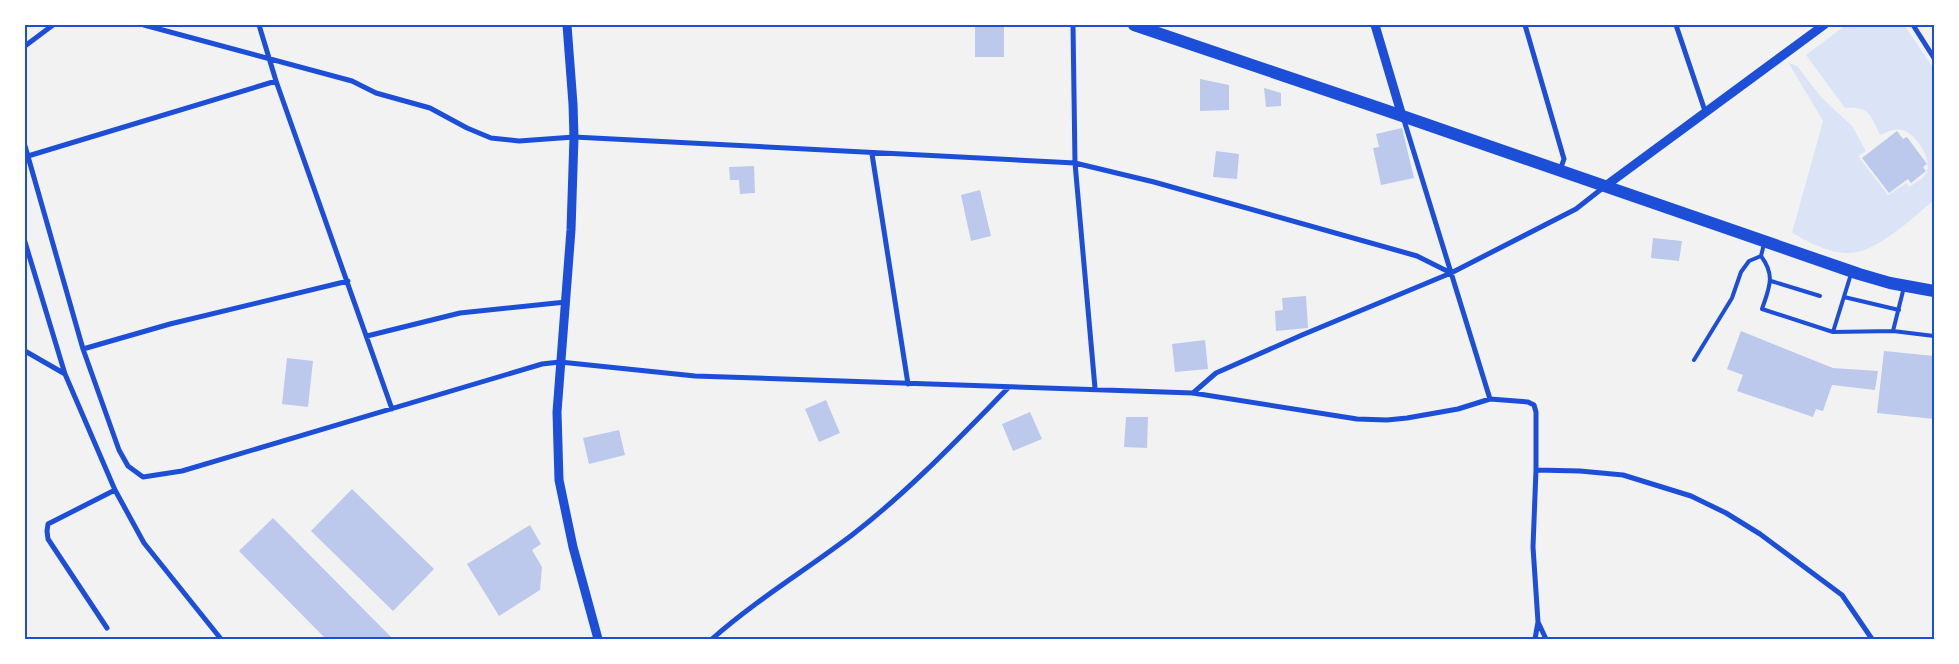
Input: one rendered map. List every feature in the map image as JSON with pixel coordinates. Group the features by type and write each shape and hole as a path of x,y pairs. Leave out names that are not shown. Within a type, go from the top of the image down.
{"main road":[{"path":"1134,25 1852,272 1905,286 1934,290"}],"street":[{"path":"25,46 53,25"},
{"path":"144,25 352,80 376,93 430,108 467,128 491,138 519,141 574,137 872,154 1075,163 1154,182 1417,256 1451,273"},
{"path":"259,25 276,81 392,409"},
{"path":"567,25 574,137 571,230 557,412 559,480 573,547 598,639"},
{"path":"1073,25 1075,163 1095,388"},
{"path":"1374,25 1490,399"},
{"path":"1525,25 1564,159 1560,170"},
{"path":"1676,25 1705,111"},
{"path":"1193,393 1216,373 1451,273 1576,209 1705,111 1824,25"},
{"path":"1913,25 1934,58"},
{"path":"28,156 276,81"},
{"path":"25,146 83,348 119,450 128,466 143,477 182,470 542,364 560,362 696,376 908,384 1095,388 1193,393 1357,419 1386,420 1458,409 1490,399 1528,402 1534,405 1536,412 1533,547 1538,622 1535,639"},
{"path":"872,154 908,384"},
{"path":"25,242 65,374 115,490 144,543 221,639"},
{"path":"83,348 170,324 348,281"},
{"path":"367,336 460,313 566,302"},
{"path":"25,351 65,374"},
{"path":"712,639 737,617 852,535 906,491 1009,387"},
{"path":"1536,470 1580,470 1624,475 1691,496 1726,512 1760,534 1842,595 1872,639"},
{"path":"107,628 48,538 46,531 48,524 115,490"},
{"path":"1538,622 1546,639"}],"lane":[{"path":"1764,242 1761,256 1768,266 1771,281 1762,310 1833,332 1893,331 1934,336"},
{"path":"1694,360 1732,298 1741,272 1749,261 1761,256"},
{"path":"1833,332 1852,272"},
{"path":"1771,281 1820,296"},
{"path":"1893,331 1905,286"},
{"path":"1844,297 1899,310"}],"shaded area":[{"path":"1846,25 1904,25 1934,69 1934,200 1895,233 1871,247 1850,253 1835,252 1812,244 1792,233 1823,121 1788,62 1797,66 1821,97 1852,126 1866,151 1858,156 1888,195 1907,183 1909,187 1922,178 1925,175 1928,163 1923,149 1908,133 1903,130 1897,130 1880,135 1868,113 1859,108 1845,108 1806,55"}],"building":[{"path":"975,25 1004,25 1004,57 975,57"},
{"path":"1200,79 1229,85 1229,110 1200,111"},
{"path":"1264,88 1281,93 1281,106 1266,107"},
{"path":"1402,128 1414,178 1381,185 1373,148 1379,147 1376,134"},
{"path":"1897,131 1903,139 1907,137 1927,164 1923,167 1926,171 1911,183 1908,179 1889,193 1862,158"},
{"path":"1216,151 1239,154 1237,179 1213,177"},
{"path":"754,166 755,193 740,194 739,180 730,180 729,167"},
{"path":"980,190 991,236 971,241 961,195"},
{"path":"1653,238 1682,241 1679,261 1651,258"},
{"path":"1306,296 1308,328 1276,331 1275,311 1283,310 1282,298"},
{"path":"1741,331 1833,368 1878,371 1875,390 1832,385 1823,411 1816,409 1813,417 1737,391 1743,375 1727,369"},
{"path":"1205,340 1208,369 1175,372 1172,344"},
{"path":"1884,351 1934,356 1934,419 1877,413"},
{"path":"287,358 313,361 308,407 282,404"},
{"path":"826,400 840,433 819,442 805,409"},
{"path":"1030,412 1042,439 1013,451 1002,424"},
{"path":"1126,417 1148,417 1147,448 1124,447"},
{"path":"619,430 625,455 589,464 583,438"},
{"path":"352,489 434,569 393,611 311,531"},
{"path":"273,518 393,639 326,639 239,551"},
{"path":"530,525 541,544 532,550 542,567 540,590 499,616 467,564"}]}
